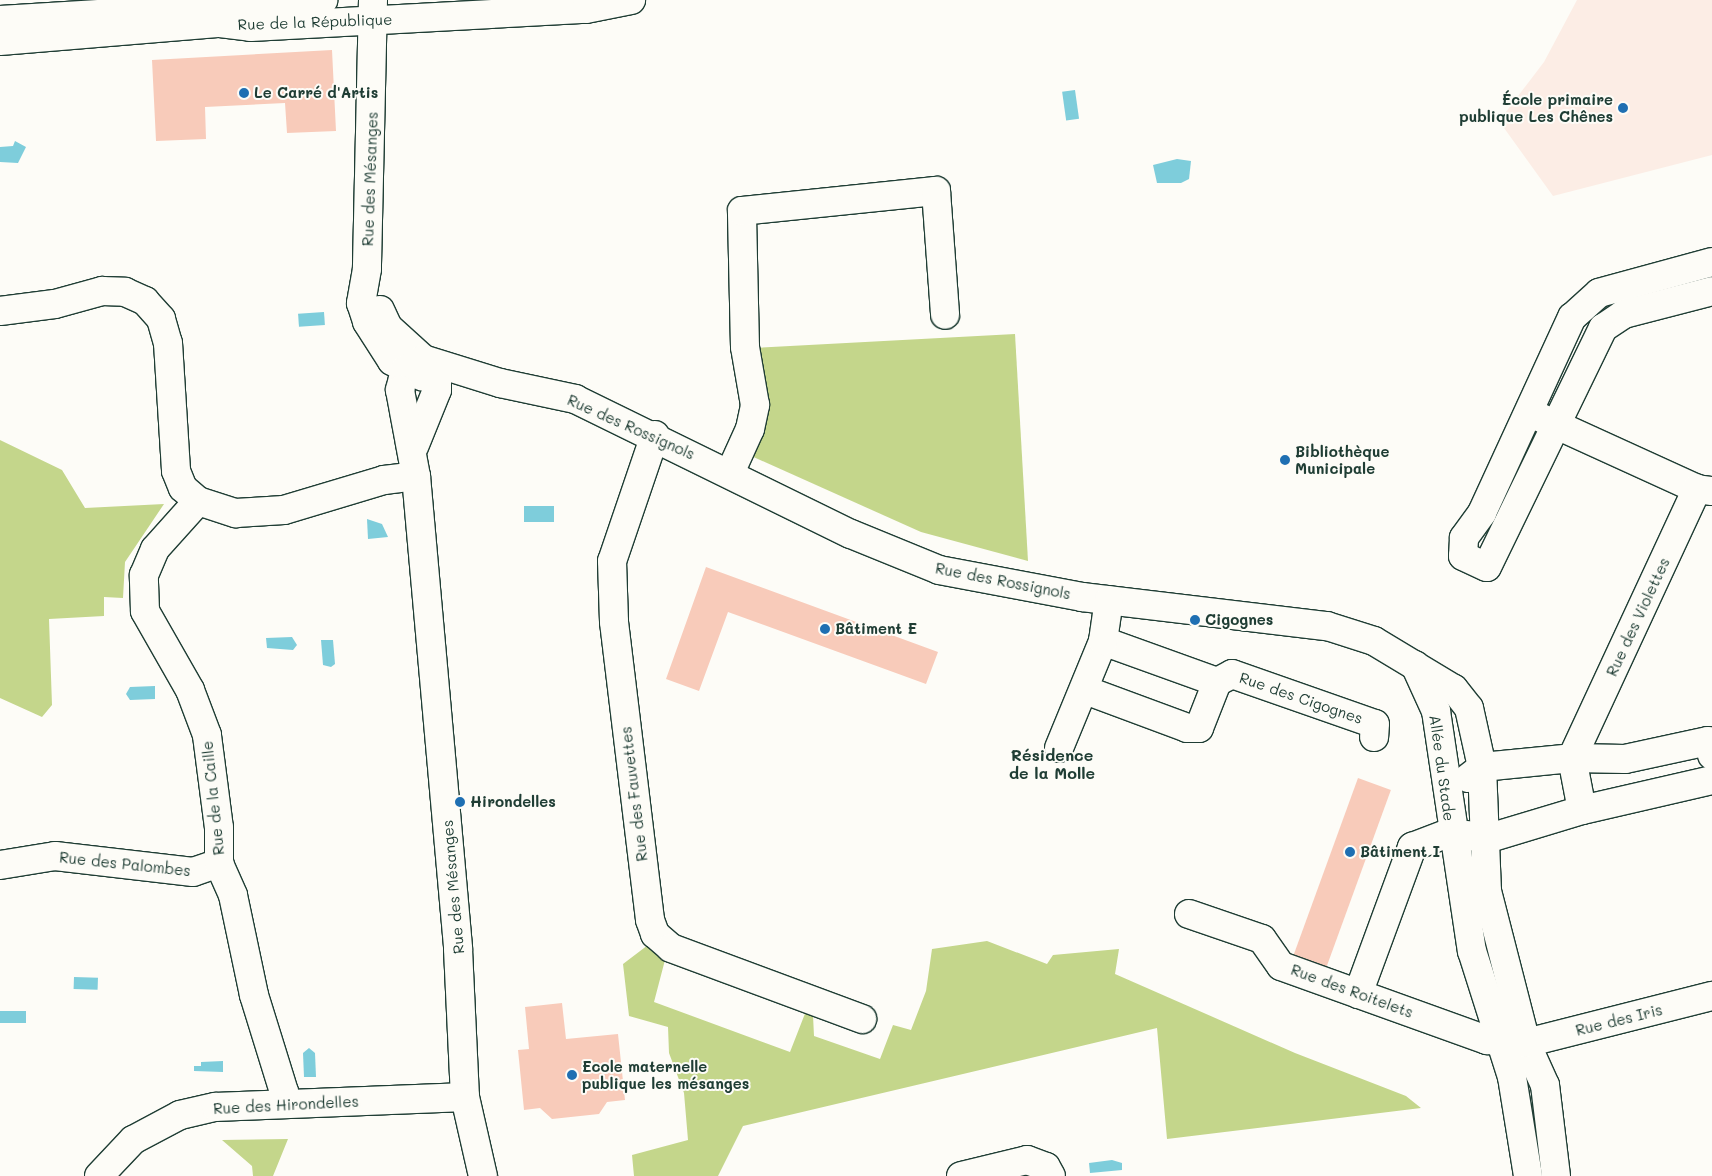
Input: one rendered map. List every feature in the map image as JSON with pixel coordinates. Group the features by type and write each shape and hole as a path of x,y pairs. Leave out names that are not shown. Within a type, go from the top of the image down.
{"street":[{"name":"Rue de la République","path":"0,41 218,10 323,0"},
{"name":"Rue de la République","path":"0,20 218,10 251,27 373,11 586,10 630,0"},
{"name":"Rue des Mésanges","path":"373,11 367,269 362,303 367,322 392,361 422,369 437,390 414,447"},
{"path":"730,473 750,430 755,405 745,347 742,211 936,191 945,315"},
{"path":"1712,262 1612,289 1584,304 1572,317 1482,513 1464,538 1463,556 1486,567 1553,424 1603,328 1624,314 1712,291"},
{"path":"0,311 55,304 102,291 125,292 145,301 161,319 168,343 176,471 183,488 198,501 236,513 284,510 384,480 416,476"},
{"name":"Rue des Mésanges","path":"422,369 400,390 414,447 458,949 465,1097 483,1176"},
{"name":"Rue des Rossignols","path":"422,369 575,399 655,435 851,534 939,570 1109,600 1327,626 1374,641 1415,665"},
{"path":"1529,412 1704,490"},
{"name":"Rue des Fauvettes","path":"655,435 612,560 614,622 650,920 655,934 671,948 862,1020"},
{"name":"Rue des Violettes","path":"1572,758 1704,490"},
{"name":"Rue de la Caille","path":"198,501 155,548 144,575 142,595 145,611 190,690 207,735 219,828 219,863 233,895 284,1104"},
{"path":"1059,748 1103,640 1109,600"},
{"name":"Rue des Cigognes","path":"1103,640 1217,682"},
{"path":"1415,665 1454,689 1469,708 1482,767 1486,839 1486,891 1526,1043 1545,1085 1556,1176"},
{"name":"Allée du Stade","path":"1415,665 1436,711 1448,793 1451,832 1472,951 1499,1041 1512,1076 1528,1176"},
{"name":"Rue des Cigognes","path":"1084,690 1188,728 1199,728 1217,682 1232,674 1375,724 1374,737"},
{"path":"1448,793 1482,767 1572,758 1625,759 1708,741 1712,755"},
{"path":"1572,758 1582,810"},
{"path":"1358,994 1412,847 1451,832 1486,839 1582,810 1712,780"},
{"name":"Rue des Palombes","path":"0,865 54,856 194,872 219,863"},
{"name":"Rue des Roitelets","path":"1189,914 1262,939 1281,966 1499,1041 1526,1043"},
{"name":"Rue des Iris","path":"1526,1043 1712,996"},
{"name":"Rue des Hirondelles","path":"99,1176 132,1140 180,1114 216,1107 465,1097"},
{"path":"961,1176 1027,1160 1046,1167 1051,1176"}],"shaded area":[{"path":"1577,0 1712,0 1712,155 1553,196 1499,121 1544,62"}],"green space":[{"path":"1015,334 1028,561 921,532 749,455 755,348"},
{"path":"0,440 62,470 85,508 164,504 125,562 123,598 104,597 104,616 49,619 52,705 42,717 0,698"},
{"path":"987,941 1047,964 1053,955 1119,949 1115,974 1295,1053 1406,1096 1421,1108 1167,1139 1157,1028 743,1126 718,1176 634,1176 632,1155 688,1140 684,1093 669,1053 668,1027 629,1016 623,964 648,945 665,960 654,1002 790,1052 806,1011 813,1015 814,1036 880,1059 893,1025 911,1030 926,991 932,949"},
{"path":"288,1139 273,1176 253,1176 252,1166 222,1140"}],"water":[{"path":"1075,90 1079,119 1066,121 1062,92"},
{"path":"15,141 26,147 18,163 0,162 0,147 13,146"},
{"path":"1177,159 1191,161 1189,179 1181,183 1157,183 1153,165"},
{"path":"324,312 325,325 299,327 298,314"},
{"path":"524,506 554,506 554,522 524,522"},
{"path":"367,519 382,524 388,537 368,539"},
{"path":"292,637 297,645 293,650 267,648 266,638"},
{"path":"321,640 333,640 335,664 331,667 323,665"},
{"path":"155,686 155,699 130,700 126,694 130,687"},
{"path":"74,977 98,978 98,990 74,989"},
{"path":"0,1011 26,1011 26,1023 0,1023"},
{"path":"309,1048 315,1053 316,1077 304,1077 303,1053"},
{"path":"223,1061 223,1072 194,1071 194,1066 201,1066 201,1062"},
{"path":"1112,1160 1122,1163 1122,1170 1090,1173 1089,1163"}],"building":[{"name":"Le Carré d'Artis","path":"332,50 336,131 287,133 285,103 205,107 206,139 156,141 152,60"},
{"name":"Bâtiment E","path":"706,567 938,652 926,684 728,612 699,691 666,679"},
{"name":"Bâtiment I","path":"1358,778 1391,790 1327,967 1294,955"},
{"name":"Ecole maternelle publique les mésanges","path":"562,1003 566,1039 618,1034 625,1100 607,1102 599,1114 552,1119 540,1108 524,1110 518,1050 529,1049 525,1007"}],"place":[{"name":"Le Carré d'Artis","path":"244,93"},
{"name":"École primaire publique Les Chênes","path":"1623,108"},
{"name":"Bibliothèque Municipale","path":"1285,460"},
{"name":"Cigognes","path":"1195,620"},
{"name":"Bâtiment E","path":"825,629"},
{"name":"Hirondelles","path":"460,802"},
{"name":"Bâtiment I","path":"1350,852"},
{"name":"Ecole maternelle publique les mésanges","path":"572,1075"}],"district":[{"name":"Résidence de la Molle","path":"1052,764"}]}
